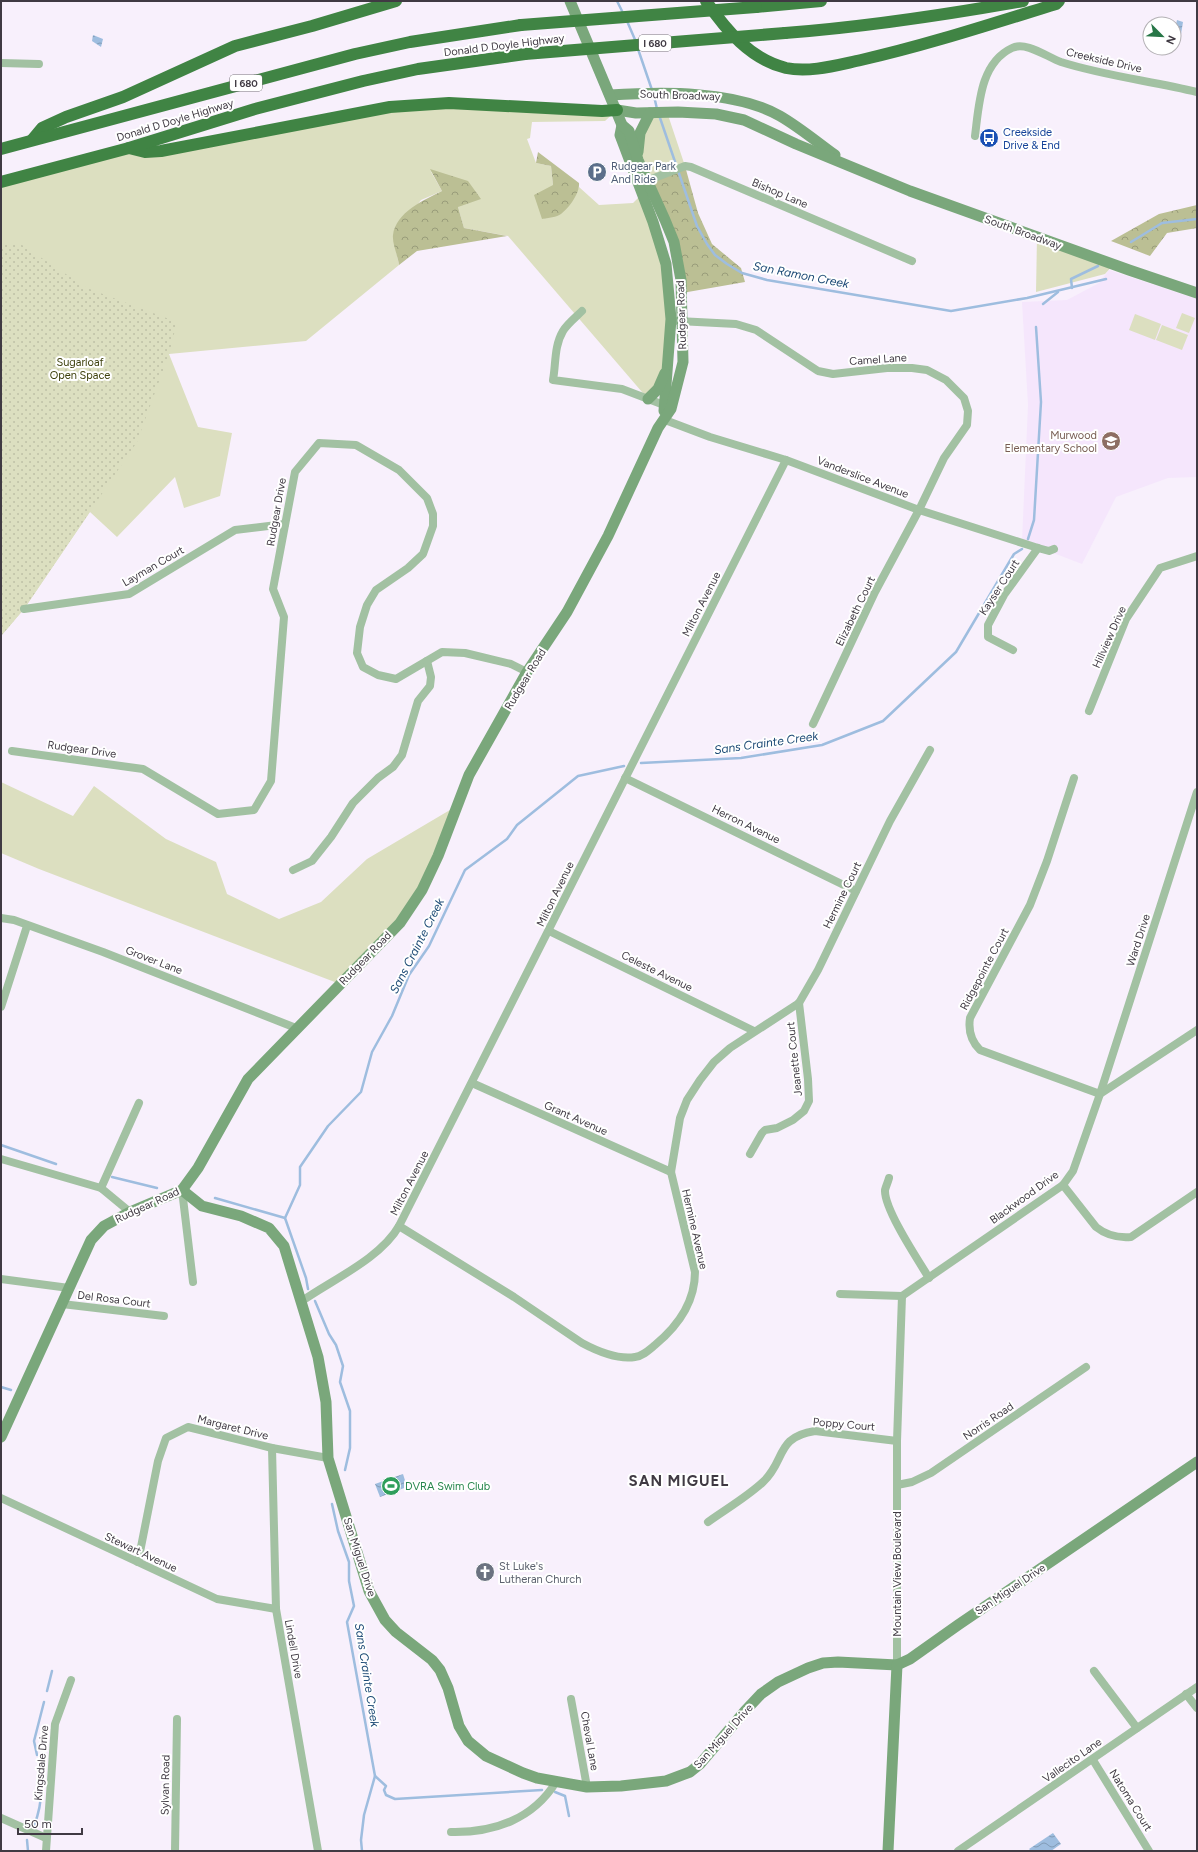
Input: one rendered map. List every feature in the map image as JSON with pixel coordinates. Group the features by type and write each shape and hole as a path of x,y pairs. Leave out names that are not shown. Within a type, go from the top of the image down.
{"highway":[{"path":"32,140 42,128 66,117 123,97 235,46 312,26 396,1"},
{"path":"706,1 733,36 750,51 767,61 786,68 806,69 841,64 914,47 1056,4 1060,1"},
{"name":"Donald D Doyle Highway","path":"1,149 355,54 417,40 521,26 821,1"},
{"name":"Donald D Doyle Highway","path":"1,182 129,148 255,109 363,81 425,68 525,54 848,28 904,22 1023,1"},
{"path":"129,148 145,152 161,151 348,114 418,105 449,103 602,111 617,110"}],"street":[{"name":"Rudgear Road","path":"1,1437 91,1240 104,1226 130,1212 182,1190 198,1168 248,1078 400,923 422,890 438,856 469,775 527,672 567,612 608,536 658,428 671,409 683,362 677,320 666,264 653,222 638,185 629,131 622,125 570,1"},
{"name":"Creekside Drive","path":"975,136 983,85 990,68 1001,55 1013,47 1020,46 1030,49 1077,67 1197,92"},
{"path":"1,63 39,64"},
{"name":"South Broadway","path":"610,95 672,94 727,97 780,116 850,165"},
{"name":"South Broadway","path":"617,110 636,113 678,112 716,114 744,120 910,191 1119,266 1197,292"},
{"path":"634,160 640,132 650,113"},
{"name":"Rudgear Road","path":"634,160 649,180 674,242 681,286 677,320 668,363 664,420"},
{"name":"Bishop Lane","path":"638,185 685,166 692,167 912,261"},
{"path":"582,311 563,331 556,348 556,365 553,380 622,389 664,405"},
{"name":"Camel Lane","path":"677,320 736,324 756,330 818,371 833,374 912,368 927,370 946,380 964,398 968,411 967,425 944,458 919,510"},
{"path":"648,399 658,389 668,363"},
{"name":"Vanderslice Avenue","path":"664,420 710,437 786,460 919,510 1038,548 1049,551 1054,549"},
{"name":"Rudgear Drive","path":"12,751 143,769 218,814 254,810 272,781 284,617 273,589 295,472 319,443 356,445 399,470 426,498 433,514 433,526 423,554 408,568 376,590 367,605 360,627 357,653 363,667 378,675 396,679 442,652 464,653 511,664 527,672"},
{"name":"Milton Avenue","path":"302,1301 374,1254 393,1237 472,1084 786,460"},
{"name":"Elizabeth Court","path":"813,724 875,592 919,510"},
{"name":"Layman Court","path":"24,609 129,594 235,530 285,524"},
{"name":"Kayser Court","path":"1012,650 988,637 988,625 1004,595 1038,548"},
{"name":"Hillview Drive","path":"1089,711 1126,619 1160,568 1197,556"},
{"path":"293,870 312,860 331,837 353,803 378,778 394,767 402,756 418,701 430,686 431,677 427,661"},
{"name":"Hermine Court","path":"754,1031 799,1003 818,970 890,821 930,750"},
{"name":"Herron Avenue","path":"625,778 856,891"},
{"name":"Ridgepointe Court","path":"1074,778 1047,861 1030,905 970,1018 969,1025 971,1038 980,1050 1100,1094"},
{"name":"Ward Drive","path":"1100,1094 1197,792"},
{"name":"Grover Lane","path":"1,918 103,952 296,1028"},
{"path":"1,1007 27,926"},
{"name":"Celeste Avenue","path":"549,931 754,1031"},
{"name":"Jeanette Court","path":"750,1154 762,1132 777,1128 793,1120 804,1111 809,1100 799,1003"},
{"path":"1100,1094 1197,1030"},
{"name":"Hermine Avenue","path":"399,1226 514,1296 582,1343 604,1353 626,1358 644,1354 666,1336 688,1306 693,1294 695,1272 671,1172 678,1125 687,1100 714,1062 730,1048 754,1031"},
{"name":"Grant Avenue","path":"472,1084 671,1172"},
{"name":"Blackwood Drive","path":"902,1296 1063,1185 1073,1171 1100,1094"},
{"path":"101,1188 139,1103"},
{"path":"1,1159 101,1188 130,1212"},
{"path":"889,1178 885,1190 886,1198 903,1233 929,1278"},
{"path":"1063,1185 1096,1227 1103,1232 1124,1237 1131,1237 1197,1192"},
{"path":"182,1190 193,1282"},
{"name":"San Miguel Drive","path":"182,1190 202,1206 241,1216 269,1228 284,1246 302,1301 318,1357 323,1381 326,1402 328,1458 371,1597 385,1620 396,1632 432,1660 440,1670 448,1688 459,1726 468,1741 476,1750 537,1778 587,1787 621,1786 666,1781 690,1772 700,1764 762,1694 778,1682 808,1668 838,1662 897,1665 910,1659 1197,1462"},
{"path":"1,1279 69,1288"},
{"path":"840,1294 902,1296"},
{"name":"Mountain View Boulevard","path":"888,1851 897,1665 897,1441 902,1296"},
{"name":"Del Rosa Court","path":"62,1304 164,1316"},
{"name":"Norris Road","path":"897,1485 912,1482 932,1473 1086,1367"},
{"name":"Margaret Drive","path":"138,1562 158,1461 166,1438 188,1427 272,1448 328,1458"},
{"name":"Poppy Court","path":"708,1522 762,1483 775,1468 787,1442 802,1433 815,1431 897,1441"},
{"name":"Lindell Drive","path":"272,1448 276,1609 318,1851"},
{"name":"Stewart Avenue","path":"1,1498 217,1600 276,1609"},
{"path":"1094,1671 1137,1728"},
{"name":"Kingsdale Drive","path":"46,1851 55,1724 71,1680"},
{"name":"Vallecito Lane","path":"958,1851 1093,1760 1197,1687"},
{"path":"1186,1694 1197,1708"},
{"name":"Cheval Lane","path":"571,1699 587,1787"},
{"name":"Sylvan Road","path":"175,1851 177,1720"},
{"name":"Natoma Court","path":"1093,1760 1149,1851"},
{"path":"451,1832 477,1831 516,1820 540,1804 556,1782"},
{"path":"1,1818 46,1838"}],"shaded area":[{"name":"Murwood Elementary School","path":"1109,270 1197,299 1197,477 1168,478 1116,497 1082,564 1022,541 1028,405 1022,302 1067,300 1099,283"}],"green space":[{"path":"390,107 617,110 605,121 532,122 530,138 527,139 536,163 551,166 553,185 573,199 579,187 599,205 633,203 642,194 666,264 668,363 648,399 508,236 464,228 458,207 430,170 442,191 421,200 393,235 399,265 306,341 169,354 198,427 232,433 220,496 184,508 175,477 117,537 90,512 24,609 1,636 1,182 129,148 145,152"},
{"path":"667,112 685,166 649,180 638,148 650,113"},
{"path":"538,152 579,183 576,196 561,214 542,219 534,195 553,185 551,166 536,163"},
{"path":"685,166 698,213 712,244 741,268 745,282 682,293 681,280 649,180"},
{"path":"430,169 468,181 481,199 458,207 464,228 507,236 417,251 399,265 393,235 399,220 405,213 419,203 442,191"},
{"path":"1197,205 1197,228 1167,233 1150,256 1111,241 1159,214"},
{"path":"1037,237 1113,265 1105,274 1036,292"},
{"name":"Sugarloaf Open Space","path":"1,243 22,245 87,288 177,322 169,354 137,442 24,609 1,636"},
{"path":"1182,313 1195,318 1189,333 1176,328"},
{"path":"1135,314 1161,324 1155,340 1129,330"},
{"path":"1162,325 1188,335 1182,350 1156,340"},
{"path":"1,782 73,816 94,786 166,839 216,862 227,894 279,919 321,902 367,859 455,807 422,890 340,984 39,869 1,853"}],"water":[{"path":"93,35 103,39 101,47 92,41"},
{"name":"DVRA Swim Club","path":"403,1474 407,1487 380,1497 375,1484"},
{"path":"1053,1833 1061,1844 1051,1851 1031,1851 1029,1849"}],"waterway":[{"name":"San Ramon Creek","path":"617,1 623,13"},
{"name":"San Ramon Creek","path":"627,21 636,42"},
{"name":"San Ramon Creek","path":"638,49 652,90"},
{"name":"San Ramon Creek","path":"654,96 657,109"},
{"name":"San Ramon Creek","path":"659,115 697,226 715,255 742,273 767,280 951,311 1027,298 1106,279"},
{"name":"San Ramon Creek","path":"1131,242 1162,223 1197,219"},
{"name":"San Ramon Creek","path":"1072,288 1071,279 1098,266"},
{"name":"Sans Crainte Creek","path":"1043,304 1058,292"},
{"name":"Sans Crainte Creek","path":"1028,539 1034,520 1041,402 1036,327"},
{"name":"Sans Crainte Creek","path":"641,763 741,758 822,745 883,721 956,652 1014,554 1022,549"},
{"name":"Sans Crainte Creek","path":"308,1289 306,1278 285,1218 300,1185 300,1167 328,1126 361,1092 372,1052 392,1016 409,975 429,946 465,870 507,839 517,825 578,776 624,766"},
{"name":"Sans Crainte Creek","path":"1,1145 56,1164"},
{"name":"Sans Crainte Creek","path":"112,1177 157,1188"},
{"name":"Sans Crainte Creek","path":"215,1198 285,1218"},
{"name":"Sans Crainte Creek","path":"315,1301 329,1334 336,1345 343,1366 340,1382 350,1411 350,1448 345,1470"},
{"path":"1,1387 11,1390"},
{"name":"Sans Crainte Creek","path":"332,1504 338,1531 349,1562 349,1581 354,1606 347,1622 375,1776 364,1815 361,1840 362,1851"},
{"name":"Sans Crainte Creek","path":"47,1691 52,1671"},
{"name":"Sans Crainte Creek","path":"37,1755 34,1741 44,1702"},
{"name":"Sans Crainte Creek","path":"34,1826 41,1799 40,1764"},
{"path":"375,1776 386,1786 384,1790 386,1795 395,1799 542,1790"},
{"name":"San Ramon Creek","path":"555,1792 565,1796 569,1816"},
{"name":"Sans Crainte Creek","path":"27,1840 28,1851"}],"place":[{"name":"Creekside Drive & End","path":"989,138"},
{"name":"Rudgear Park And Ride","path":"597,172"},
{"name":"Murwood Elementary School","path":"1111,441"},
{"name":"DVRA Swim Club","path":"391,1486"},
{"name":"St Luke's Lutheran Church","path":"485,1572"}],"district":[{"name":"SAN MIGUEL","path":"679,1481"}]}
